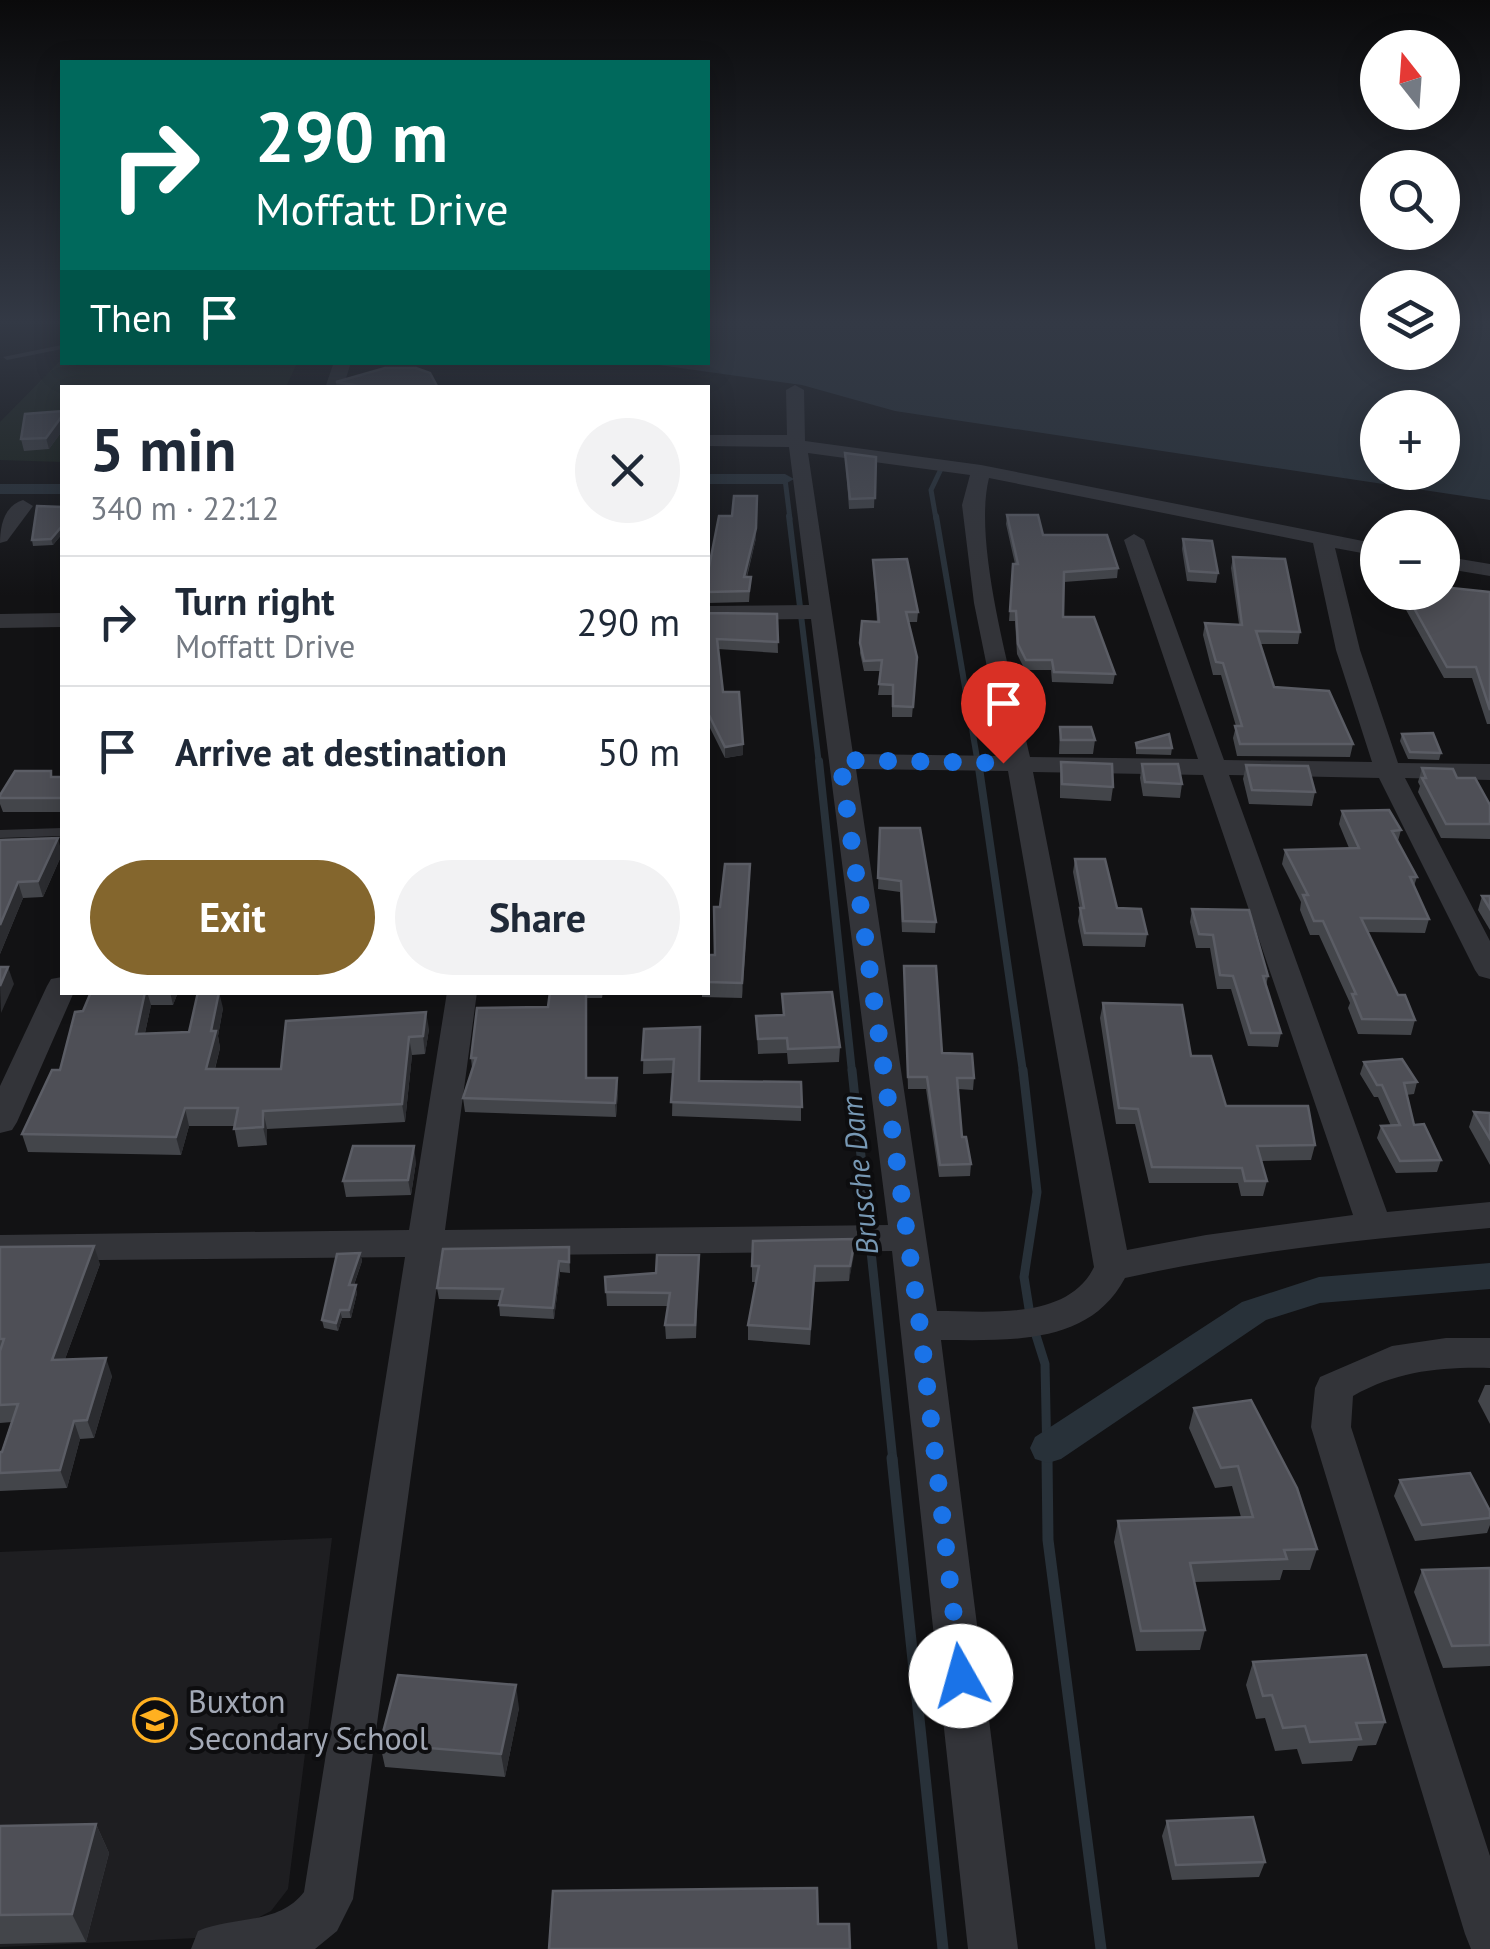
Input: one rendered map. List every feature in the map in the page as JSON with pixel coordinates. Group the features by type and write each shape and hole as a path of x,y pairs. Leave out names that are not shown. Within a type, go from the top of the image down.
{"street":[{"path":"795,415 806,612 840,760 920,1326 993,1949"},
{"path":"710,442 797,443 982,471 1360,547"},
{"path":"920,1326 1058,1317 1082,1307 1100,1292 1112,1267 1011,763 984,603 972,505 982,471"},
{"path":"0,537 23,506"},
{"path":"1134,540 1374,1226"},
{"path":"1323,541 1348,650 1387,770 1490,970"},
{"path":"1460,565 1490,570"},
{"path":"710,613 806,612"},
{"path":"0,621 60,620"},
{"path":"840,760 1490,772"},
{"path":"0,1122 60,990"},
{"path":"216,1949 280,1938 307,1926 321,1915 328,1898 462,995"},
{"path":"1112,1267 1242,1240 1490,1215"},
{"path":"0,1248 424,1240 905,1238"},
{"path":"1490,1352 1425,1351 1372,1365 1334,1388 1331,1427 1490,1934"}],"lane":[{"path":"0,834 60,832"}],"shaded area":[{"path":"7,415 60,415 60,462 0,460 0,422"},
{"path":"921,415 1360,415 1360,481"},
{"path":"1460,415 1490,415 1490,500 1423,490 1460,490"},
{"name":"Buxton Secondary School","path":"332,1538 288,1889 271,1911 248,1923 197,1938 0,1947 0,1552"}],"building":[{"path":"25,415 60,415 46,438 21,439"},
{"path":"845,453 876,457 875,498 850,499"},
{"path":"734,496 757,496 756,528 744,577 751,577 749,591 710,592 710,562 719,516 732,516"},
{"path":"37,506 60,507 60,528 51,539 32,540"},
{"path":"1007,515 1038,515 1043,535 1107,535 1118,568 1064,572 1063,617 1094,617 1115,674 1054,672 1052,660 1026,660 1018,644 1016,611 1010,611 1013,564 1018,564"},
{"path":"1183,539 1212,541 1218,573 1189,571"},
{"path":"1233,557 1285,559 1300,632 1256,631 1274,687 1329,691 1353,744 1240,744 1235,726 1242,726 1223,663 1216,662 1205,623 1242,625"},
{"path":"907,559 918,612 906,612 917,657 913,707 893,706 893,685 879,684 882,660 864,661 860,643 862,621 879,622 873,560"},
{"path":"1460,589 1490,592 1490,710 1476,667 1447,667 1415,610 1460,610"},
{"path":"710,613 777,614 778,642 717,639 723,692 739,692 743,744 725,747 710,717"},
{"path":"1060,727 1091,727 1095,740 1061,740"},
{"path":"1433,733 1441,753 1410,752 1402,734"},
{"path":"1169,734 1172,748 1137,748 1136,743"},
{"path":"1061,762 1112,764 1113,787 1062,784"},
{"path":"1142,764 1178,764 1182,784 1145,782"},
{"path":"1246,765 1308,766 1315,792 1252,790"},
{"path":"1422,768 1453,769 1457,778 1475,778 1490,805 1490,824 1446,824 1422,778 1426,778"},
{"path":"15,771 51,771 51,777 60,777 60,798 0,795"},
{"path":"1389,810 1401,830 1392,831 1417,877 1410,877 1429,919 1361,918 1398,995 1405,995 1415,1020 1362,1019 1352,994 1356,994 1323,921 1314,921 1303,895 1308,895 1285,850 1359,848 1342,811"},
{"path":"880,828 920,828 936,922 903,921 901,881 878,878"},
{"path":"58,838 38,881 18,882 0,925 0,840"},
{"path":"1075,859 1105,859 1117,908 1141,909 1147,934 1085,933"},
{"path":"725,864 750,864 742,983 710,982 710,955 715,955 714,907 720,907"},
{"path":"1192,909 1249,910 1268,976 1263,976 1281,1033 1251,1033 1233,976 1220,975 1213,935 1199,934"},
{"path":"904,966 936,966 942,1053 972,1054 974,1078 957,1078 962,1137 966,1137 971,1164 940,1165 927,1077 908,1077"},
{"path":"0,967 8,967 0,986"},
{"path":"832,992 840,1047 788,1049 787,1038 758,1039 756,1016 784,1015 782,994"},
{"path":"90,995 144,995 136,1034 189,1032 197,995 218,995 211,1031 216,1031 206,1069 281,1069 286,1021 426,1012 423,1036 409,1037 402,1104 263,1111 263,1127 234,1129 238,1108 185,1108 176,1137 22,1134 52,1070 60,1070 75,1012 83,1011"},
{"path":"550,995 586,995 586,1078 617,1078 615,1103 463,1098 476,1058 471,1058 477,1008 548,1007"},
{"path":"1103,1003 1182,1005 1191,1056 1211,1056 1226,1106 1308,1106 1315,1145 1257,1146 1267,1181 1245,1181 1242,1168 1152,1167 1138,1109 1119,1108"},
{"path":"700,1027 699,1081 801,1082 802,1107 671,1102 674,1059 642,1060 644,1029"},
{"path":"1402,1059 1417,1082 1404,1083 1414,1125 1424,1124 1441,1160 1400,1161 1381,1126 1400,1125 1382,1085 1377,1085 1364,1062"},
{"path":"1474,1112 1490,1113 1490,1139"},
{"path":"353,1146 414,1146 408,1180 343,1181"},
{"path":"855,1239 850,1266 815,1266 810,1329 748,1325 759,1266 752,1266 753,1241"},
{"path":"94,1246 52,1360 106,1358 87,1420 74,1421 60,1470 0,1473 0,1452 18,1404 0,1405 0,1351 4,1339 0,1339 0,1247"},
{"path":"569,1247 569,1262 559,1261 553,1308 499,1305 503,1289 437,1288 443,1249"},
{"path":"360,1253 349,1285 356,1285 349,1310 340,1310 336,1323 322,1320 337,1254"},
{"path":"657,1255 699,1255 695,1325 665,1325 670,1293 606,1292 605,1277 656,1273"},
{"path":"1251,1400 1297,1488 1317,1549 1284,1550 1287,1559 1190,1563 1205,1630 1141,1631 1118,1521 1253,1517 1238,1466 1221,1468 1194,1408"},
{"path":"1470,1473 1490,1518 1422,1525 1400,1480"},
{"path":"1490,1568 1490,1645 1452,1646 1422,1570"},
{"path":"1366,1655 1385,1722 1356,1723 1361,1739 1310,1742 1305,1726 1283,1728 1272,1695 1263,1696 1253,1662"},
{"path":"398,1675 516,1685 501,1754 380,1744"},
{"path":"1253,1817 1265,1862 1176,1865 1167,1821"},
{"path":"96,1824 72,1914 0,1915 0,1826"},
{"path":"817,1888 818,1924 849,1924 850,1949 549,1949 553,1891"}],"waterway":[{"path":"936,519 931,490 941,469"},
{"name":"Brusche Dam","path":"710,479 785,479"},
{"name":"Brusche Dam","path":"785,479 790,519"},
{"name":"Brusche Dam","path":"0,489 60,489"},
{"name":"Brusche Dam","path":"789,516 819,764"},
{"path":"936,516 978,764"},
{"name":"Brusche Dam","path":"819,761 852,1072"},
{"path":"978,761 1023,1072"},
{"name":"Brusche Dam","path":"852,1070 893,1461"},
{"path":"1023,1070 1037,1192 1024,1277 1030,1315"},
{"path":"1048,1448 1254,1311 1319,1290 1490,1276"},
{"path":"1034,1329 1045,1364 1047,1461"},
{"name":"Brusche Dam","path":"892,1458 943,1949"},
{"path":"1047,1458 1048,1540 1101,1949"}],"place":[{"name":"Buxton Secondary School","path":"155,1720"}],"route":[{"path":"961,1676 920,1326 840,760 1003,763"}]}
